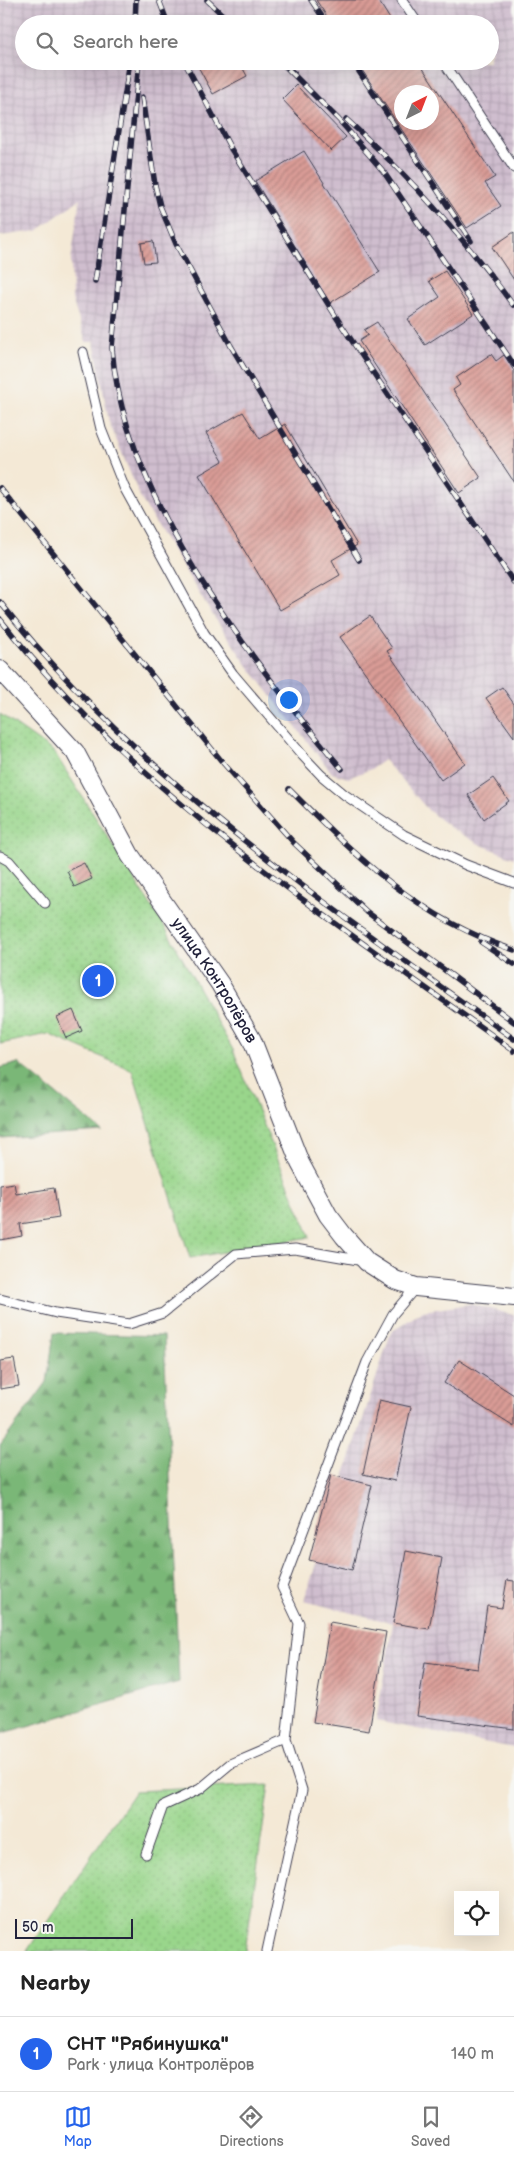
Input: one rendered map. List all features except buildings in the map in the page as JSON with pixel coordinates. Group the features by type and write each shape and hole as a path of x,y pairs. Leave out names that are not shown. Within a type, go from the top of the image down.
{"street":[{"name":"улица Контролёров","path":"0,670 75,752 130,855 220,984 252,1040 300,1164 344,1236 367,1262 382,1273 416,1287 514,1297"}],"lane":[{"path":"402,0 412,15"},
{"path":"449,70 514,168"},
{"path":"83,352 101,429 124,487 204,633 233,674 321,775 352,800 404,835 466,865 514,883"},
{"path":"0,856 9,861 45,903"},
{"path":"0,1299 56,1313 129,1324 163,1313 236,1254 295,1249 367,1262"},
{"path":"267,1951 302,1790 286,1740 299,1623 282,1586 367,1362 393,1314 416,1287"},
{"path":"146,1854 163,1806 200,1789 230,1764 286,1740"}],"shaded area":[{"path":"0,0 514,0 514,858 479,844 451,828 429,811 384,760 371,769 348,778 332,773 248,666 210,611 141,499 109,422 94,342 86,342 72,299 71,260 80,199 37,231 0,236"},
{"path":"470,1304 514,1315 514,1748 376,1721 393,1623 304,1601 391,1332 423,1311"}],"green space":[{"path":"0,714 54,752 166,929 233,1050 310,1237 190,1258 132,1070 48,1034 0,1044"},
{"path":"18,1063 102,1131 0,1138 0,1068"},
{"path":"54,1333 164,1336 179,1682 0,1734 0,1446 47,1382"},
{"path":"269,1785 245,1951 27,1951 135,1791"}],"railway":[{"path":"135,15 136,0"},
{"path":"159,0 165,15"},
{"path":"207,0 223,15"},
{"path":"311,0 321,15"},
{"path":"95,281 129,70"},
{"path":"138,70 112,348 121,404 140,461 165,517 196,572 231,626 268,677 342,769"},
{"path":"189,70 231,149 340,323 514,583"},
{"path":"289,70 339,120 383,171 514,365"},
{"path":"290,70 294,73"},
{"path":"358,70 471,241"},
{"path":"142,97 155,185 160,206 176,244 231,346 359,560"},
{"path":"346,119 391,162 455,231 513,305"},
{"path":"0,488 224,764 294,843 367,912 514,1022"},
{"path":"0,602 55,667 114,727 176,784 308,890 514,1039"},
{"path":"0,619 55,683 114,743 176,799 241,853 308,904 514,1051"},
{"path":"289,789 365,862 391,883 448,921 480,937 514,950"},
{"path":"481,942 514,964"}],"place":[{"name":"СНТ \"Рябинушка\"","path":"98,981"}]}
